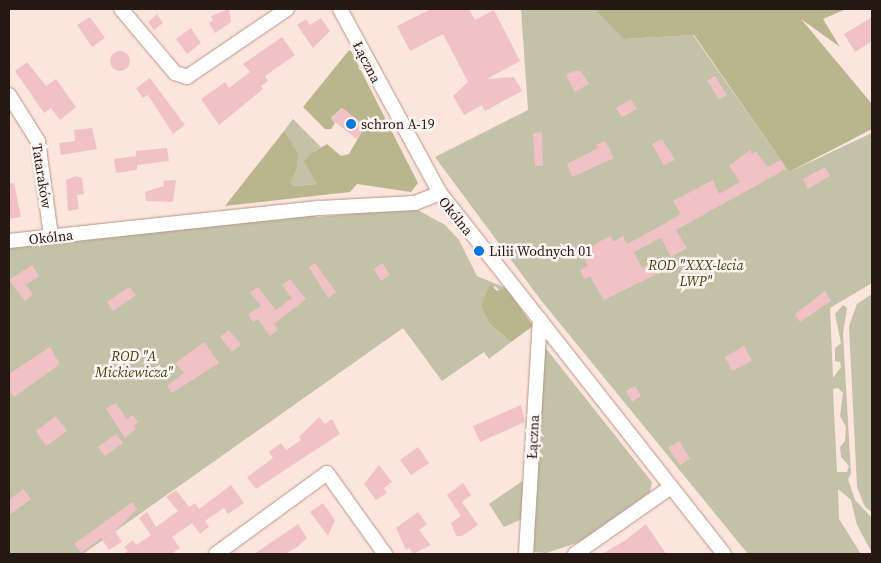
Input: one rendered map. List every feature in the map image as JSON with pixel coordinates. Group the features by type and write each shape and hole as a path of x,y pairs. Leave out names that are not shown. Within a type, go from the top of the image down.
{"street":[{"path":"121,9 175,73 186,78 287,9"},
{"name":"Łączna","path":"340,9 440,193"},
{"name":"Tataraków","path":"9,95 38,141 51,236"},
{"name":"Okólna","path":"9,241 320,208 415,203 440,193 724,554"},
{"name":"Łączna","path":"526,554 540,320"},
{"path":"216,554 327,474 385,554"},
{"path":"575,554 671,487"}],"green space":[{"name":"ROD \"XXX-lecia LWP\"","path":"521,9 594,9 625,39 693,35 789,172 872,133 872,283 830,308 833,378 841,367 840,362 835,361 835,348 841,343 835,314 843,305 847,308 843,334 851,474 848,479 855,500 872,518 872,553 857,525 851,500 838,489 839,519 861,554 748,554 540,299 435,157 528,110","holes":["838,388 843,393 840,416 846,427 845,441 840,447 841,457 849,466 847,472 837,472 833,389"]},
{"path":"293,119 321,147 311,153 317,184 294,186 289,183 296,171 284,131"},
{"name":"ROD \"A Mickiewicza\"","path":"414,208 445,225 459,240 477,276 506,288 501,292 495,286 481,306 489,323 511,342 489,359 484,352 442,381 403,328 83,554 9,554 9,248 315,212 317,217"},
{"path":"872,294 872,512 865,507 857,487 849,326 857,304"},
{"path":"544,346 652,482 650,492 583,541 546,553 534,552 532,521"},
{"path":"524,480 522,519 504,527 489,504"}],"shaded area":[{"path":"594,9 846,9 823,19 840,47 801,19 872,104 872,129 789,172 694,35 624,39"},
{"path":"350,49 418,183 411,192 357,184 350,192 225,206 284,131 298,154 296,171 290,183 294,186 317,184 304,161 311,153 327,144 341,156 349,154 365,126 342,108 331,118 335,123 331,129 325,129 303,107"},
{"path":"490,284 497,291 506,288 533,326 511,342 489,323 481,306"}],"building":[{"path":"229,9 231,22 215,33 209,23 213,20 211,16"},
{"path":"431,9 469,9 475,20 494,10 520,61 487,79 514,77 522,91 485,111 482,105 464,115 453,96 468,82 443,34 410,51 397,26"},
{"path":"157,14 163,23 154,30 148,22"},
{"path":"90,17 105,38 92,47 77,25"},
{"path":"872,17 872,41 855,52 844,34"},
{"path":"321,18 330,31 313,48 297,25 306,19 310,25"},
{"path":"191,28 201,43 187,54 176,39"},
{"path":"282,37 295,55 265,76 268,81 261,86 263,89 219,125 201,99 225,82 229,88 250,72 243,64"},
{"path":"120,51 127,54 130,61 127,68 120,71 113,68 110,61 113,54"},
{"path":"27,62 46,86 56,79 76,107 60,120 51,108 44,113 15,71"},
{"path":"574,71 581,71 589,84 575,92 566,75"},
{"path":"715,76 727,95 719,99 707,81"},
{"path":"150,78 185,125 173,134 148,95 143,98 136,88"},
{"path":"631,99 637,109 622,117 616,108"},
{"name":"schron A-19","path":"342,108 366,126 357,139 331,119"},
{"path":"92,128 97,149 61,155 59,143 75,141 74,130"},
{"path":"542,132 543,166 535,166 533,133"},
{"path":"662,139 675,160 664,165 652,144"},
{"path":"605,141 614,158 572,177 567,164 598,148 596,145"},
{"path":"167,148 169,161 137,165 137,170 116,173 114,159 136,156 136,151"},
{"path":"750,150 752,154 756,151 767,167 781,160 786,169 676,230 687,248 671,257 661,238 634,252 642,268 658,260 663,271 604,300 590,276 585,279 580,270 588,266 584,258 591,254 588,248 610,236 614,242 623,236 627,244 664,224 681,214 673,201 713,180 719,194 740,182 729,166"},
{"path":"825,167 830,176 808,189 803,179"},
{"path":"76,176 82,178 84,194 77,195 79,209 68,211 66,180"},
{"path":"176,180 173,202 146,201 145,192 164,186 163,181"},
{"path":"14,183 21,217 9,219 9,184"},
{"path":"315,263 336,292 328,298 309,267"},
{"path":"382,263 390,275 381,281 374,269"},
{"path":"32,265 39,276 26,285 33,294 25,301 9,280"},
{"path":"290,279 306,299 274,324 278,330 270,336 258,319 253,322 248,314 261,306 250,292 258,287 276,310 292,298 282,285"},
{"path":"129,287 136,295 113,311 107,302"},
{"path":"825,291 831,301 800,322 795,314"},
{"path":"229,330 241,345 232,352 220,337"},
{"path":"204,342 219,363 172,393 167,386 184,373 175,363"},
{"path":"744,346 752,361 732,371 725,357"},
{"path":"50,347 60,364 14,397 9,390 9,374"},
{"path":"635,386 641,396 632,402 626,391"},
{"path":"116,403 127,419 133,415 138,422 134,426 136,429 125,438 106,409"},
{"path":"521,405 525,422 480,442 473,426"},
{"path":"56,416 67,431 46,446 36,431"},
{"path":"319,417 325,424 332,419 340,434 256,489 247,477 273,458 269,452 281,443 286,450 301,440 299,437"},
{"path":"116,434 123,443 105,456 98,447"},
{"path":"679,441 690,459 680,465 668,448"},
{"path":"418,447 429,463 411,475 400,460"},
{"path":"379,465 392,482 384,488 387,493 376,500 364,484"},
{"path":"463,483 471,495 462,502 478,525 462,536 456,536 451,523 461,516 447,495"},
{"path":"231,485 244,503 228,514 224,508 205,521 209,527 200,534 192,523 172,537 180,548 171,554 123,554 128,551 124,547 133,540 136,545 151,535 139,518 147,512 156,527 178,511 166,497 176,490 189,507 195,503 199,509"},
{"path":"23,489 31,499 9,515 9,500"},
{"path":"132,502 137,509 115,531 122,542 109,550 101,538 81,553 74,544"},
{"path":"323,503 335,520 328,536 310,512"},
{"path":"418,512 427,524 419,530 431,545 413,554 409,548 406,550 396,528"},
{"path":"298,524 307,538 297,547 285,554 254,554"},
{"path":"646,524 666,554 602,554 626,540"}],"place":[{"name":"schron A-19","path":"351,124"},
{"name":"Lilii Wodnych 01","path":"479,251"}]}
